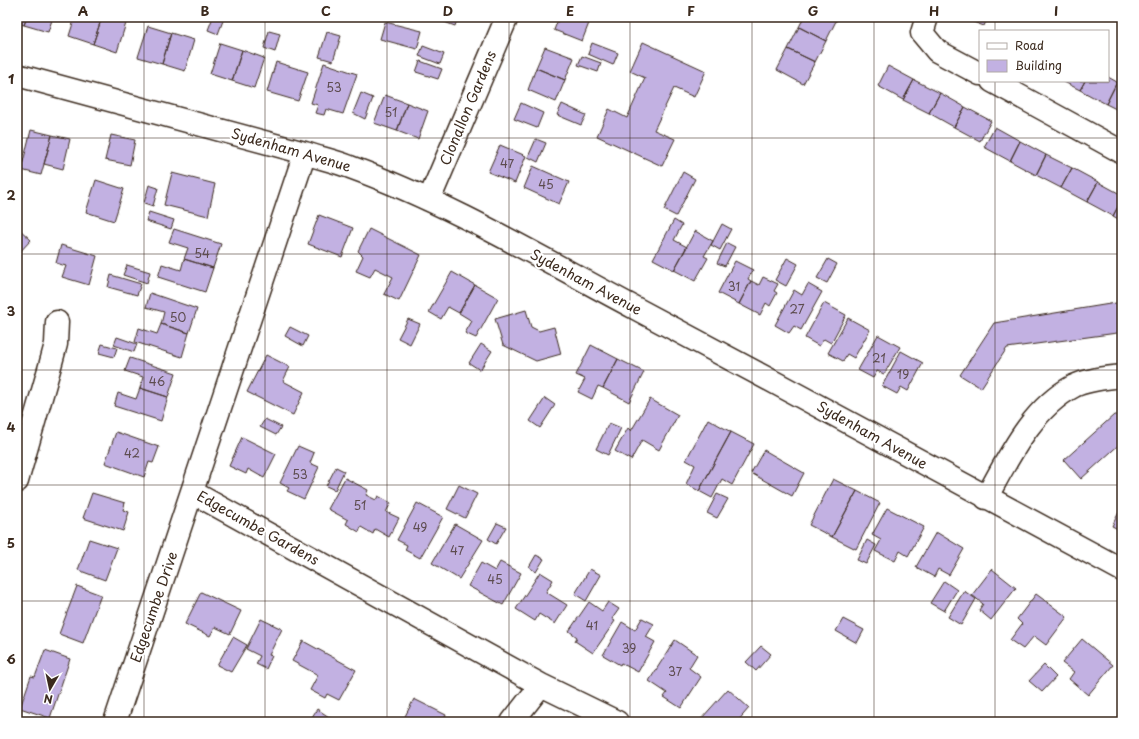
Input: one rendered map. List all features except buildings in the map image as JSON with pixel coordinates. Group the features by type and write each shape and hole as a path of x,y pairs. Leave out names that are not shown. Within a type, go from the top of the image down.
{"street":[{"name":"Clonallon Gardens","path":"429,200 507,17"},
{"path":"927,17 922,33 937,51 979,73"},
{"name":"Sydenham Avenue","path":"17,75 349,166 429,200 751,369 986,498 1122,570"},
{"path":"994,82 1122,152"},
{"name":"Edgecumbe Gardens","path":"306,153 192,492 541,685 617,722"},
{"path":"17,481 56,344 57,322"},
{"path":"986,498 1006,461 1027,429 1055,398 1076,386 1101,378 1122,376"},
{"name":"Edgecumbe Drive","path":"115,722 192,492"},
{"path":"512,722 541,685"}]}
